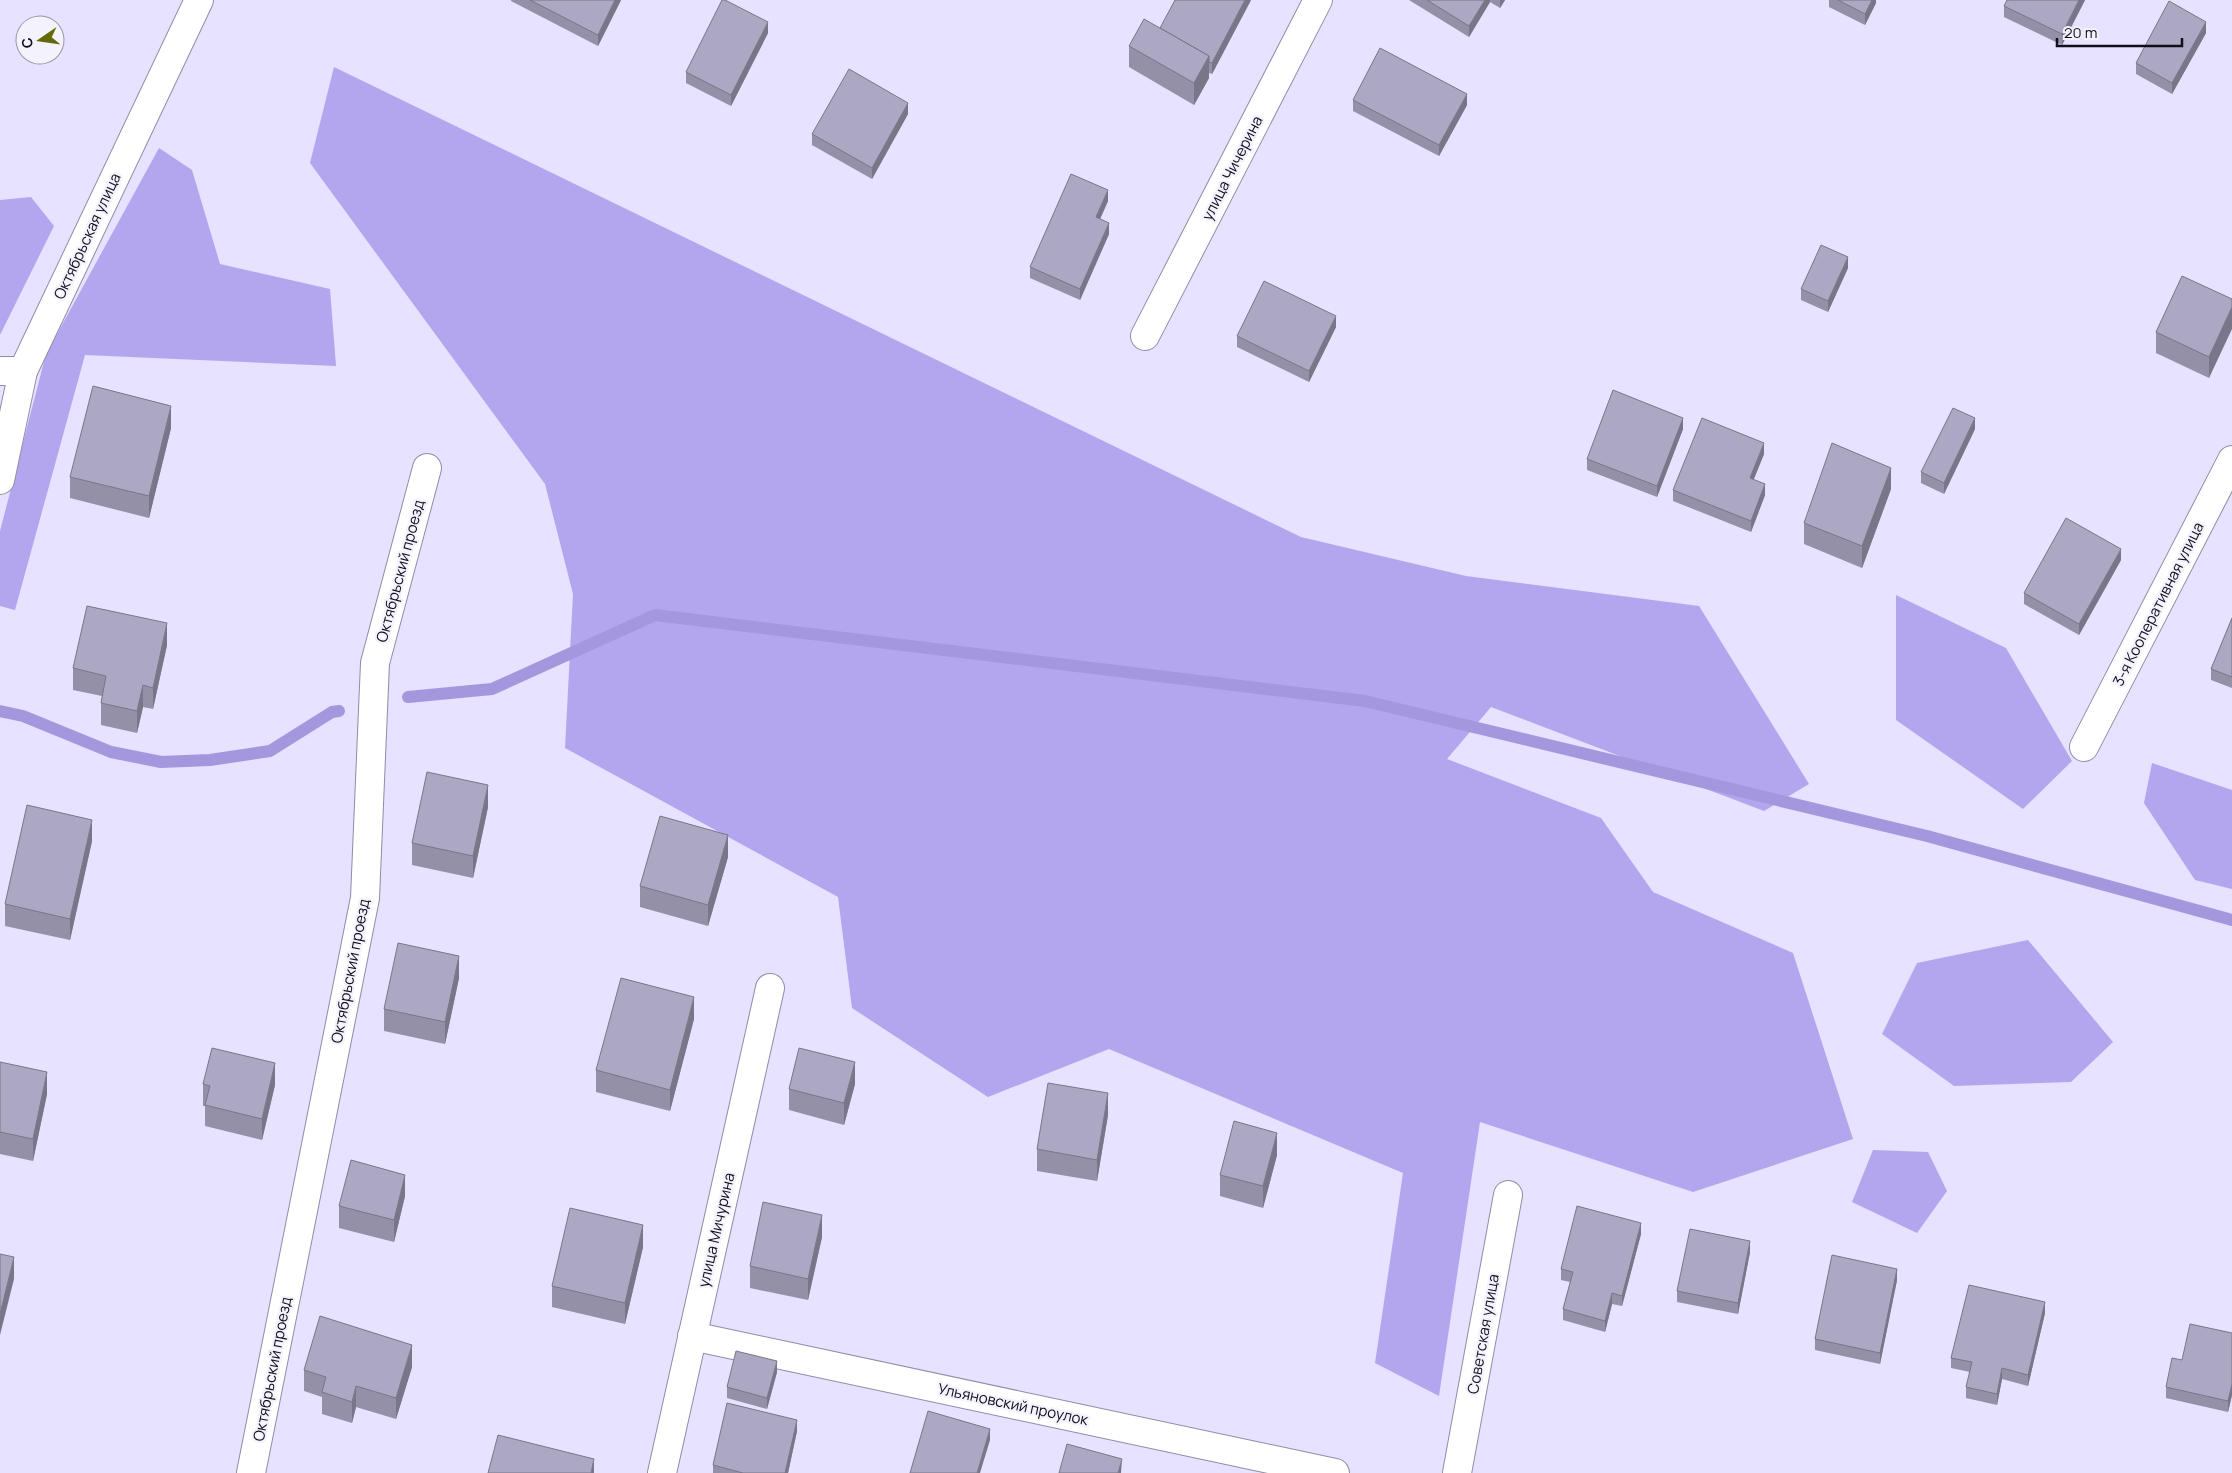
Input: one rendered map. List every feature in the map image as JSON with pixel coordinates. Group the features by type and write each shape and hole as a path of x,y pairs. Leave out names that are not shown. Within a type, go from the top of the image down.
{"street":[{"name":"Октябрьская улица","path":"0,480 12,371 199,0"},
{"name":"улица Чичерина","path":"1145,336 1318,0"},
{"name":"3-я Кооперативная улица","path":"2084,747 2232,460"},
{"name":"Октябрьский проезд","path":"251,1473 365,898 375,664 427,468"},
{"name":"улица Мичурина","path":"662,1473 770,988"},
{"name":"Советская улица","path":"1457,1473 1508,1195"},
{"name":"Ульяновский проулок","path":"692,1336 1335,1473"}],"shaded area":[{"path":"334,67 1301,537 1466,576 1699,606 1809,784 1764,811 1491,707 1447,759 1601,818 1653,892 1793,953 1853,1139 1693,1192 1480,1122 1439,1396 1375,1363 1403,1173 1109,1049 988,1097 852,1008 838,897 565,748 573,594 545,484 310,163"},
{"path":"159,148 192,170 220,264 330,289 336,366 85,355 15,610 0,606 0,531 46,354"},
{"path":"31,197 54,226 0,335 0,200"},
{"path":"1896,595 2006,648 2072,761 2023,809 1896,720"},
{"path":"2152,763 2232,790 2232,889 2195,880 2144,803"},
{"path":"2028,940 2113,1042 2071,1082 1954,1086 1882,1034 1917,963"},
{"path":"1873,1150 1928,1152 1947,1191 1917,1233 1852,1202"}],"building":[{"path":"530,0 615,0 598,35"},
{"path":"722,0 768,22 731,95 686,72"},
{"path":"1175,0 1245,0 1212,63 1209,62 1209,56 1160,28"},
{"path":"1427,0 1485,0 1469,26"},
{"path":"1838,0 1872,0 1865,14"},
{"path":"2007,0 2079,0 2062,34 2004,6"},
{"path":"2169,1 2206,22 2172,83 2136,63"},
{"path":"1144,19 1209,56 1194,83 1129,46"},
{"path":"1380,48 1467,94 1439,145 1353,100"},
{"path":"849,69 908,103 872,168 812,134"},
{"path":"1071,174 1108,190 1096,217 1109,223 1080,289 1030,267"},
{"path":"1821,245 1848,257 1828,301 1801,289"},
{"path":"2182,276 2232,299 2232,307 2209,357 2156,332"},
{"path":"1264,281 1336,316 1309,371 1237,336"},
{"path":"93,386 171,406 149,496 70,477"},
{"path":"1613,390 1683,418 1657,486 1587,459"},
{"path":"1953,408 1975,418 1944,483 1921,472"},
{"path":"1702,418 1764,443 1750,478 1765,484 1751,521 1673,490"},
{"path":"1832,443 1891,468 1862,546 1804,523"},
{"path":"2066,518 2121,549 2079,624 2024,593"},
{"path":"87,606 167,623 153,688 143,685 137,711 101,703 106,676 73,668"},
{"path":"2232,618 2232,677 2211,669"},
{"path":"427,772 488,785 473,856 412,843"},
{"path":"27,805 92,820 70,919 5,904"},
{"path":"660,816 728,835 708,905 640,886"},
{"path":"398,943 459,956 445,1022 384,1009"},
{"path":"621,978 694,997 670,1090 596,1070"},
{"path":"212,1048 275,1063 262,1119 205,1105 210,1086 203,1084"},
{"path":"799,1048 855,1062 844,1103 789,1089"},
{"path":"0,1062 47,1072 33,1139 0,1132"},
{"path":"1048,1083 1108,1093 1097,1160 1037,1149"},
{"path":"1234,1121 1277,1133 1263,1186 1220,1175"},
{"path":"351,1160 405,1175 394,1220 339,1206"},
{"path":"763,1202 822,1215 808,1279 750,1266"},
{"path":"1577,1206 1641,1223 1622,1296 1612,1293 1605,1321 1563,1309 1573,1272 1561,1269"},
{"path":"570,1208 643,1225 625,1303 552,1286"},
{"path":"1690,1229 1750,1241 1738,1303 1677,1291"},
{"path":"0,1254 14,1257 0,1314"},
{"path":"1832,1255 1897,1269 1880,1353 1815,1339"},
{"path":"1969,1285 2045,1302 2028,1375 2002,1368 1997,1394 1966,1387 1972,1362 1951,1358"},
{"path":"320,1316 412,1345 396,1398 356,1386 352,1402 322,1392 326,1377 304,1370"},
{"path":"2190,1324 2232,1333 2232,1384 2228,1401 2166,1387 2172,1358 2182,1360"},
{"path":"736,1351 777,1361 767,1398 727,1387"},
{"path":"727,1403 797,1420 785,1473 743,1473 713,1465"},
{"path":"928,1411 990,1429 977,1473 910,1473"},
{"path":"498,1435 594,1459 591,1473 488,1473"},
{"path":"1067,1444 1122,1459 1118,1473 1059,1473"}],"waterway":[{"path":"408,697 492,689 655,615 1365,701 1927,836 2232,920"},
{"path":"0,711 23,716 111,752 161,762 210,760 270,751 332,712 339,711"}]}
